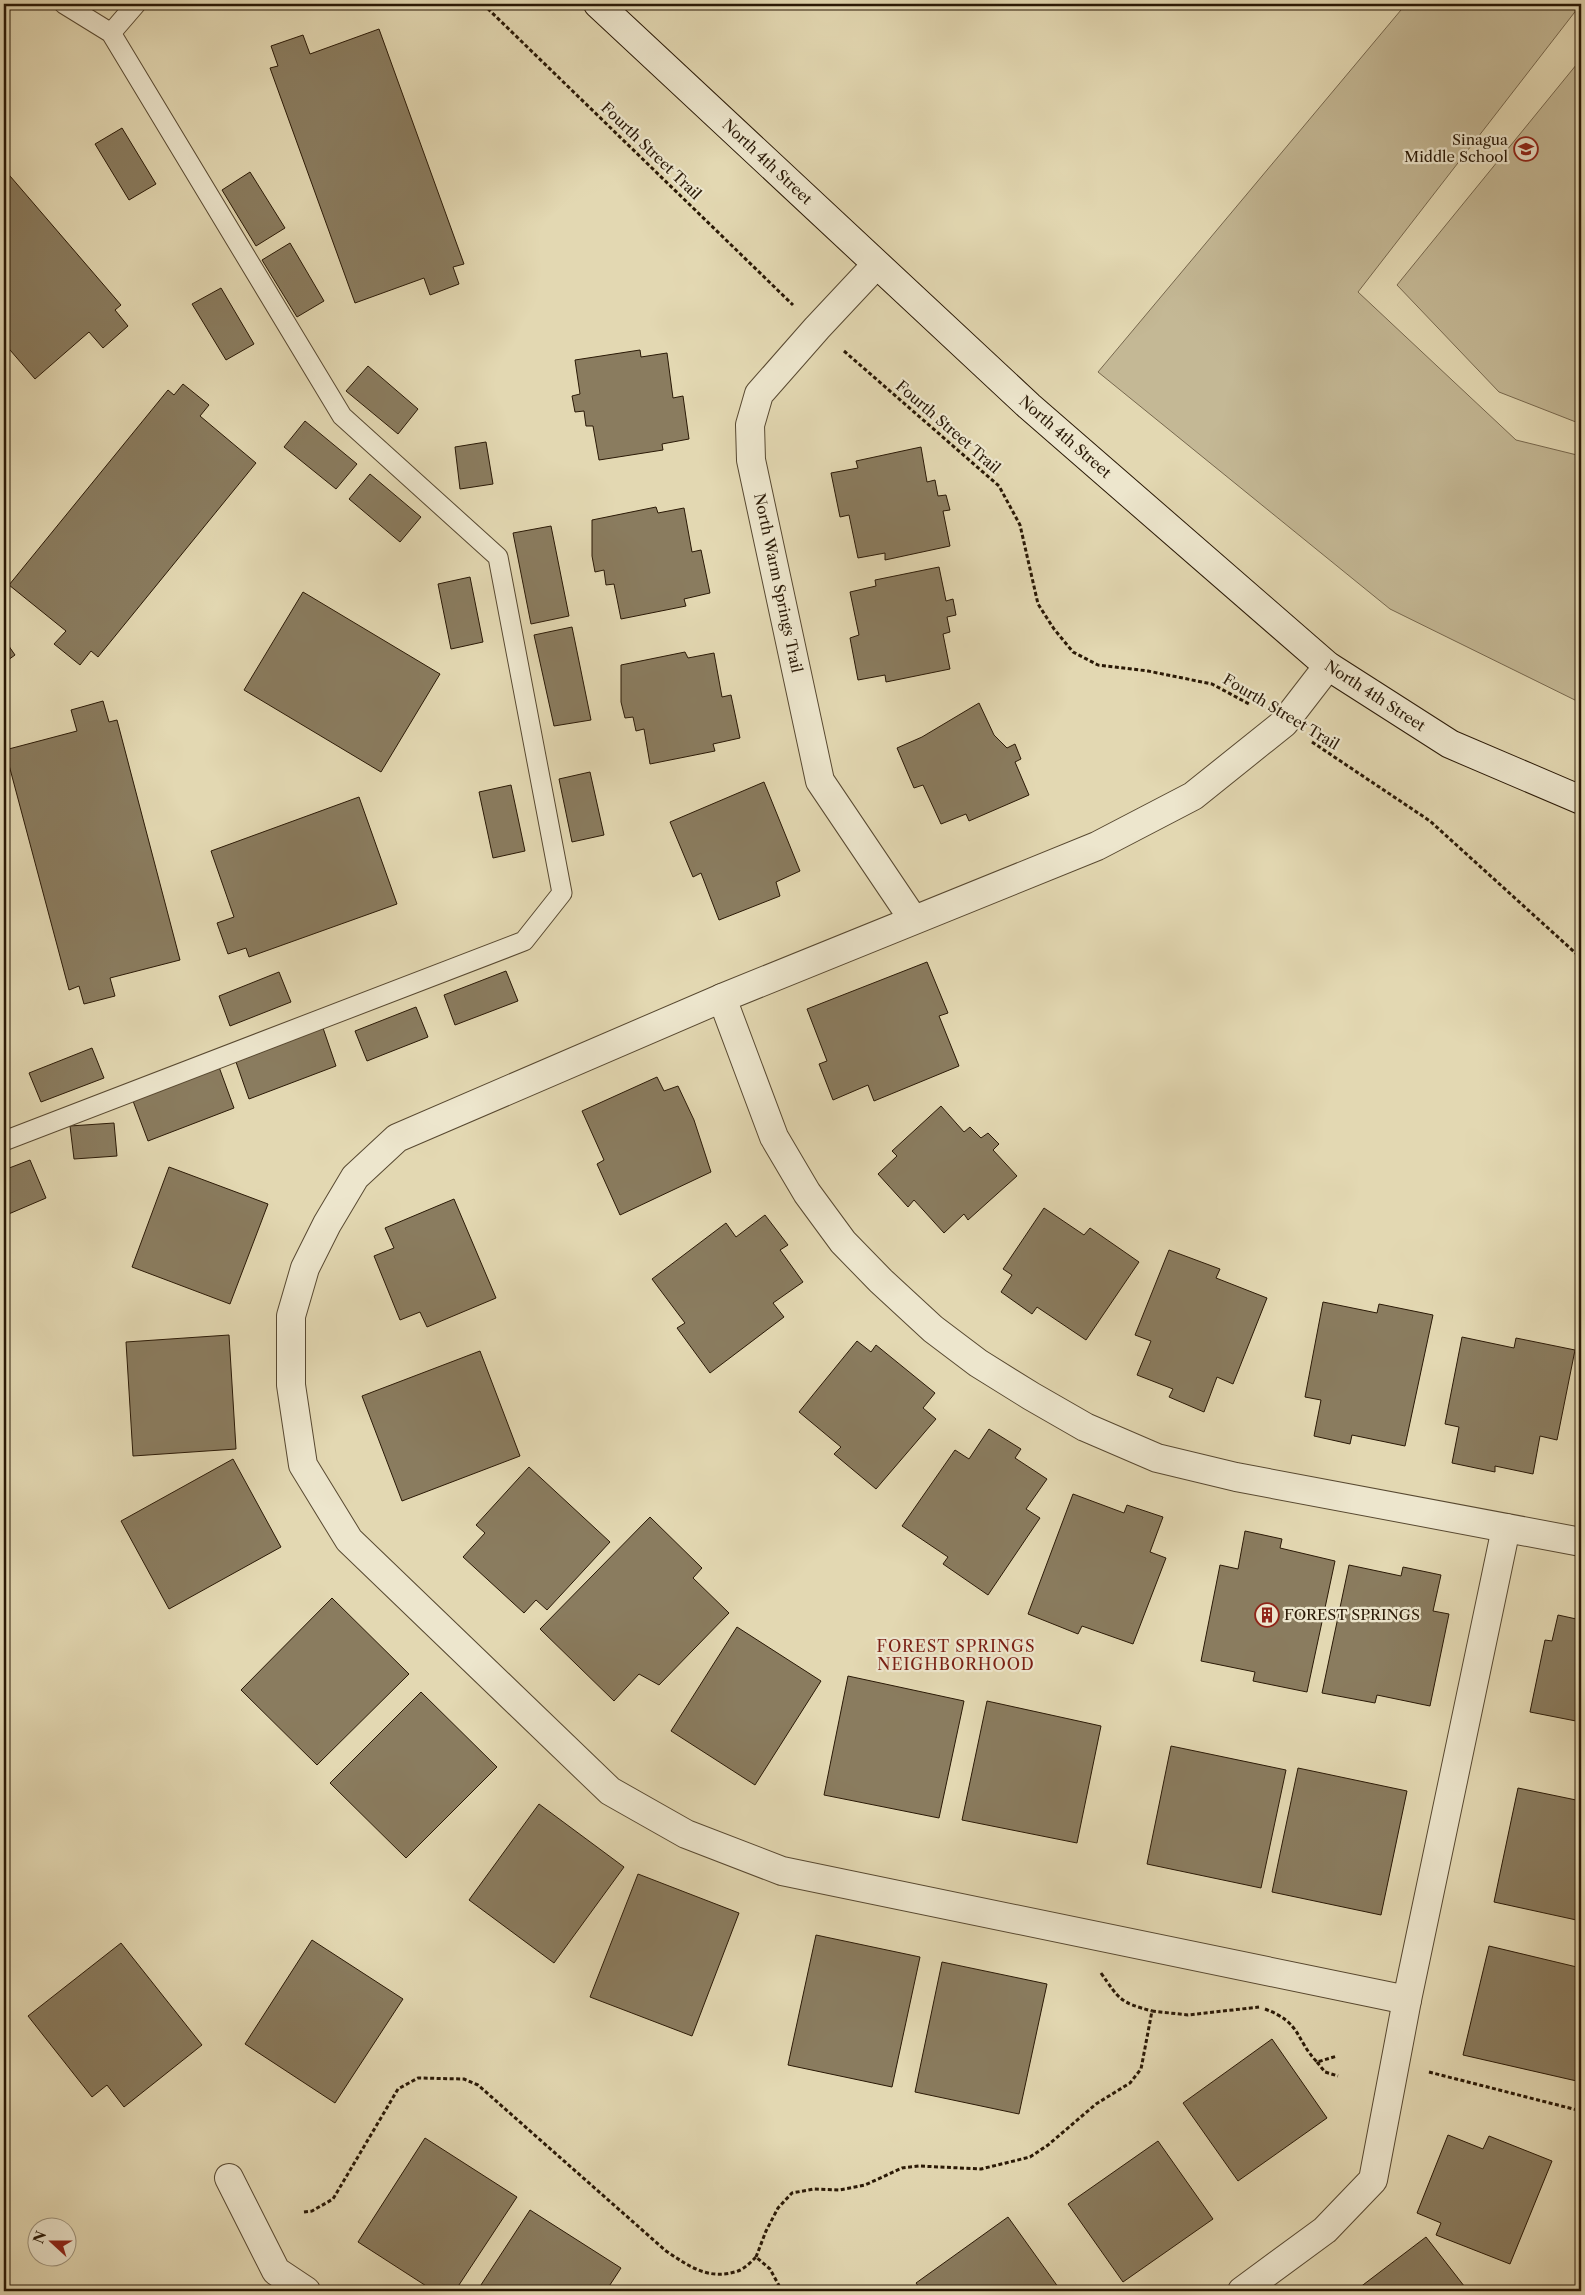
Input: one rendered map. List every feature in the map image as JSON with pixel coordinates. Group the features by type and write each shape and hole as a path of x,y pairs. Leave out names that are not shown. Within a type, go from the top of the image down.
{"street":[{"name":"North 4th Street","path":"598,4 1029,406 1328,666 1450,744 1581,800"},
{"name":"North Warm Springs Trail","path":"876,265 816,328 759,394 750,425 751,460 820,781 913,919"},
{"path":"1328,666 1284,723 1193,796 1097,846 722,998 397,1138 356,1177 327,1224 305,1268 290,1316 291,1385 303,1465 349,1540 610,1791 686,1834 782,1871 1407,2000"},
{"path":"722,998 774,1137 807,1192 843,1242 881,1281 933,1329 978,1363 1085,1427 1157,1458 1236,1477 1581,1542"},
{"path":"1242,2291 1325,2230 1373,2180 1394,2063 1506,1528"},
{"path":"229,2178 276,2271 306,2291"}],"lane":[{"path":"4,1141 524,941 562,893 498,557 342,416 111,33 64,4"},
{"path":"111,33 136,4"}],"path":[{"name":"Fourth Street Trail","path":"484,4 816,328 999,486 1020,526 1038,604 1054,629 1073,652 1098,666 1148,671 1212,684 1284,723 1430,820 1581,958"},
{"path":"1100,1971 1120,2000 1152,2011 1188,2015 1261,2007 1278,2014 1295,2027 1325,2072 1338,2076"},
{"path":"304,2212 312,2211 334,2198 398,2089 418,2078 464,2079 478,2085 666,2251 695,2271 718,2275 739,2271 756,2257 766,2231 778,2208 792,2193 814,2189 839,2190 865,2185 902,2168 919,2166 981,2169 1030,2157 1048,2145 1090,2109 1130,2083 1141,2069 1152,2011"},
{"path":"1317,2062 1337,2056"},
{"path":"1394,2063 1581,2111"},
{"path":"756,2257 770,2269 782,2291"}],"shaded area":[{"path":"1406,4 1581,4 1358,292 1516,440 1581,456 1581,703 1390,609 1098,372"},
{"name":"Sinagua Middle School","path":"1581,59 1581,424 1499,392 1397,285"}],"building":[{"path":"379,29 464,264 453,267 459,284 430,295 424,278 355,303 270,68 278,66 271,46 303,35 310,54"},
{"path":"122,128 156,184 129,200 95,144"},
{"path":"4,169 121,305 115,310 128,326 103,348 89,332 35,379 4,343"},
{"path":"250,172 285,228 256,246 222,190"},
{"path":"290,243 324,301 297,317 262,260"},
{"path":"221,288 254,344 226,360 192,304"},
{"path":"640,350 641,357 667,353 673,398 683,396 689,439 662,444 663,450 599,460 593,426 586,426 584,411 575,412 572,396 580,394 575,360"},
{"path":"368,366 418,409 398,434 346,391"},
{"path":"183,384 209,405 200,416 256,463 98,657 91,651 80,665 54,644 66,631 9,585 168,390 174,395"},
{"path":"305,421 357,464 336,489 284,447"},
{"path":"486,442 493,484 460,489 455,447"},
{"path":"921,447 927,482 935,480 938,496 946,495 950,510 943,511 950,546 885,560 885,553 858,558 849,515 840,517 831,473 858,468 856,461"},
{"path":"370,474 421,517 400,542 349,499"},
{"path":"656,507 658,513 684,508 692,552 701,550 710,593 684,599 686,606 621,619 614,584 606,585 604,570 595,572 592,556 592,520"},
{"path":"551,526 569,616 531,624 513,533"},
{"path":"939,567 946,601 953,599 956,615 947,617 950,632 943,634 950,669 886,682 885,675 858,680 850,638 859,635 850,592 876,586 875,580"},
{"path":"470,577 483,642 451,649 438,584"},
{"path":"303,592 440,674 381,772 244,690"},
{"path":"572,627 591,720 554,726 534,635"},
{"path":"4,639 15,655 4,663"},
{"path":"685,652 688,658 714,653 722,697 731,695 740,738 713,744 715,751 650,764 644,729 636,731 633,717 625,718 621,702 621,665"},
{"path":"103,701 109,722 117,720 180,960 110,978 115,996 84,1004 79,986 69,990 5,750 77,731 71,710"},
{"path":"979,703 994,735 1007,748 1015,744 1021,759 1015,762 1029,795 969,821 966,814 941,824 923,785 914,788 897,748 922,737"},
{"path":"590,772 604,835 572,842 559,779"},
{"path":"764,782 800,871 776,882 780,896 719,920 701,873 693,877 670,822"},
{"path":"511,785 525,851 493,858 479,792"},
{"path":"359,797 397,904 249,957 246,948 228,954 217,923 234,917 211,851"},
{"path":"927,962 948,1013 939,1016 959,1066 874,1101 868,1085 833,1100 819,1064 827,1061 807,1009"},
{"path":"506,971 518,1001 455,1025 444,995"},
{"path":"279,972 291,1002 230,1026 219,996"},
{"path":"416,1007 428,1037 367,1061 355,1031"},
{"path":"323,1028 336,1066 249,1099 236,1062"},
{"path":"92,1048 104,1078 41,1102 29,1073"},
{"path":"219,1067 234,1108 148,1141 133,1101"},
{"path":"657,1077 664,1091 678,1086 694,1120 711,1172 620,1215 597,1164 604,1160 582,1111"},
{"path":"941,1106 964,1132 970,1127 981,1138 988,1133 999,1144 993,1150 1017,1176 968,1220 964,1214 944,1233 914,1200 908,1207 878,1174 897,1156 892,1151"},
{"path":"114,1123 117,1156 74,1159 70,1126"},
{"path":"30,1160 46,1198 4,1216 4,1170"},
{"path":"169,1167 268,1204 230,1304 132,1267"},
{"path":"454,1199 496,1298 427,1327 420,1312 400,1320 374,1256 394,1248 385,1228"},
{"path":"1044,1208 1084,1235 1090,1228 1139,1262 1086,1340 1037,1307 1032,1314 1001,1292 1012,1275 1003,1269"},
{"path":"765,1215 788,1245 780,1250 803,1282 773,1303 784,1317 710,1373 677,1328 685,1323 652,1279 726,1223 736,1237"},
{"path":"1169,1250 1220,1269 1216,1278 1267,1298 1233,1384 1217,1377 1204,1412 1169,1397 1173,1389 1137,1375 1151,1341 1135,1335"},
{"path":"1323,1302 1377,1313 1379,1304 1433,1315 1405,1446 1352,1435 1350,1444 1314,1436 1321,1400 1305,1397"},
{"path":"229,1335 236,1449 133,1456 126,1342"},
{"path":"1462,1337 1514,1348 1516,1338 1575,1350 1557,1440 1540,1436 1533,1474 1495,1466 1495,1472 1452,1463 1459,1427 1445,1424"},
{"path":"857,1341 871,1352 876,1345 935,1393 923,1408 936,1419 876,1489 834,1454 841,1447 799,1412"},
{"path":"480,1351 520,1456 402,1501 362,1396"},
{"path":"989,1429 1021,1449 1015,1458 1047,1479 1026,1509 1040,1518 988,1595 943,1564 948,1557 902,1526 955,1450 969,1459"},
{"path":"233,1459 281,1547 169,1609 121,1521"},
{"path":"529,1467 610,1542 547,1610 536,1600 524,1613 463,1557 485,1533 476,1525"},
{"path":"1073,1494 1124,1513 1127,1505 1163,1517 1150,1552 1166,1558 1133,1644 1082,1626 1078,1634 1028,1614"},
{"path":"650,1517 702,1568 693,1578 729,1613 659,1685 639,1674 614,1701 540,1629"},
{"name":"FOREST SPRINGS","path":"1245,1531 1282,1539 1280,1548 1335,1561 1307,1692 1253,1681 1255,1672 1201,1661 1220,1565 1238,1569"},
{"name":"FOREST SPRINGS","path":"1349,1565 1401,1576 1403,1567 1441,1575 1433,1611 1449,1614 1430,1706 1377,1695 1375,1703 1322,1693"},
{"path":"332,1598 409,1674 317,1765 241,1690"},
{"path":"1558,1615 1581,1620 1581,1722 1530,1712 1545,1640 1552,1641"},
{"path":"737,1627 821,1681 755,1785 671,1731"},
{"path":"848,1676 964,1701 939,1818 824,1795"},
{"path":"421,1692 497,1767 406,1858 330,1783"},
{"path":"987,1701 1101,1726 1077,1843 962,1820"},
{"path":"1171,1746 1286,1770 1261,1888 1147,1864"},
{"path":"1298,1768 1407,1791 1381,1915 1272,1892"},
{"path":"1518,1788 1581,1801 1581,1921 1494,1902"},
{"path":"539,1804 624,1867 554,1963 469,1900"},
{"path":"638,1874 739,1913 692,2036 590,1997"},
{"path":"816,1935 920,1957 892,2087 788,2065"},
{"path":"312,1940 403,1999 335,2103 245,2044"},
{"path":"121,1943 202,2045 124,2107 107,2085 92,2097 28,2016"},
{"path":"1489,1946 1581,1968 1581,2082 1463,2055"},
{"path":"942,1962 1047,1984 1019,2114 915,2092"},
{"path":"1272,2039 1327,2118 1238,2181 1183,2103"},
{"path":"1448,2135 1483,2149 1489,2136 1552,2161 1510,2264 1436,2235 1441,2223 1417,2213"},
{"path":"425,2138 517,2197 455,2291 434,2291 358,2242"},
{"path":"1158,2141 1213,2219 1123,2282 1068,2204"},
{"path":"530,2210 621,2268 606,2291 477,2291"},
{"path":"1008,2217 1061,2291 922,2291 916,2283"},
{"path":"1426,2237 1468,2291 1355,2291"}],"place":[{"name":"Sinagua Middle School","path":"1526,149"},
{"name":"FOREST SPRINGS","path":"1267,1615"}],"district":[{"name":"FOREST SPRINGS NEIGHBORHOOD","path":"956,1655"}]}
